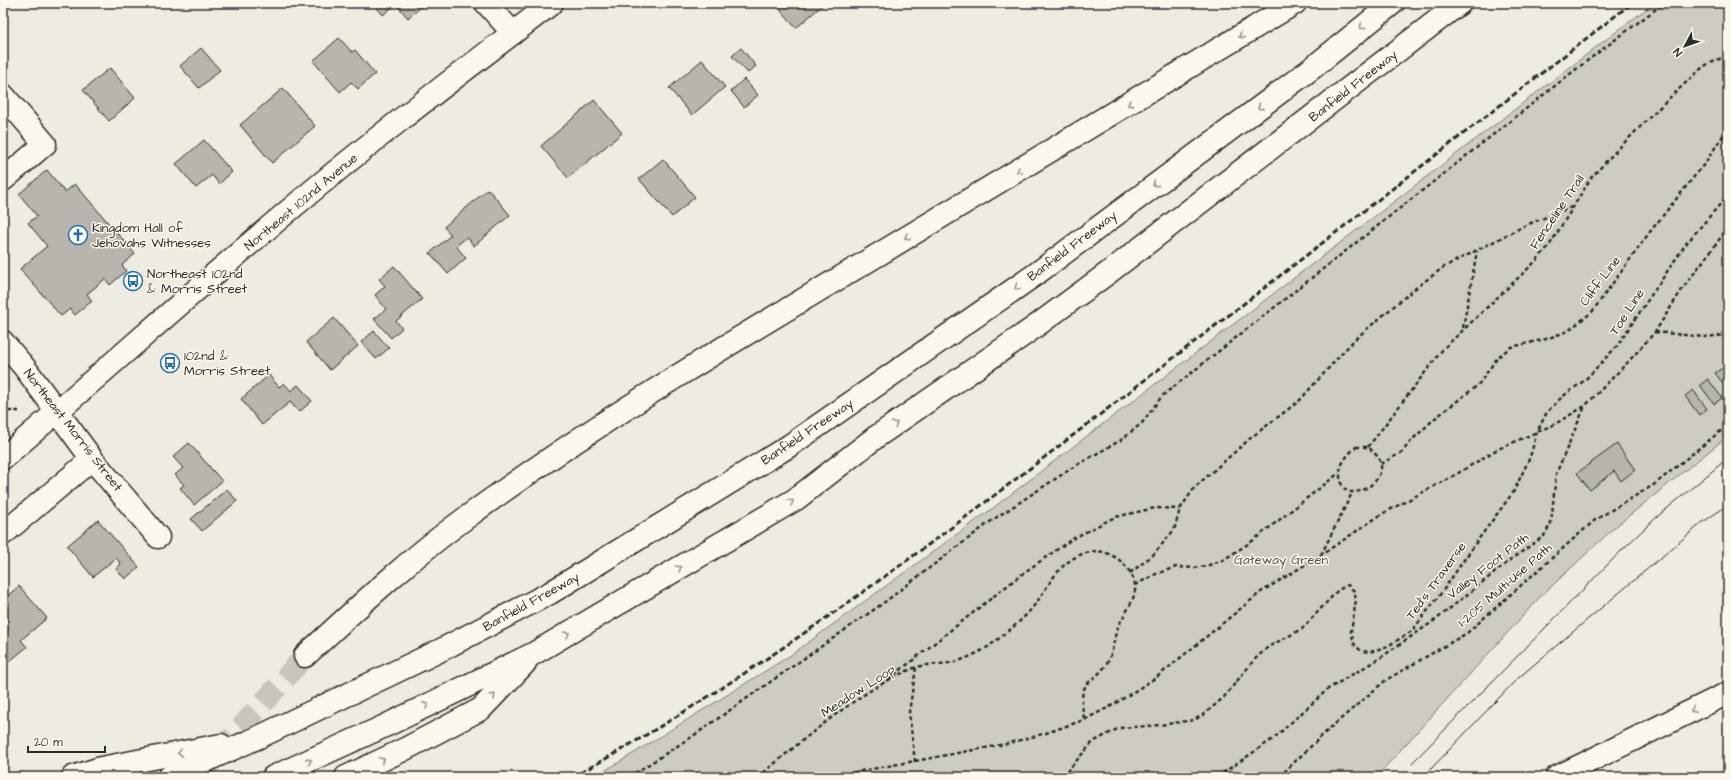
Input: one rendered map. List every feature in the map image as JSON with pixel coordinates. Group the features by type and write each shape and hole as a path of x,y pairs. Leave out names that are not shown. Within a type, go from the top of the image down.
{"main road":[{"path":"486,3 513,34"},
{"name":"Northeast 102nd Avenue","path":"3,458 310,192 552,3"},
{"path":"305,656 369,597 462,521 605,422 754,329 1111,116 1295,3"},
{"name":"Banfield Freeway","path":"169,777 259,737 439,651 550,593 789,446 1036,274 1311,69 1393,3"},
{"name":"Banfield Freeway","path":"273,777 374,731 533,654 796,498 876,436 1032,329 1114,268 1460,3"},
{"path":"3,95 44,144 3,180"},
{"name":"Northeast Morris Street","path":"3,342 25,368 92,459 158,537"},
{"path":"3,534 92,459"},
{"path":"346,777 405,749 481,709 533,654"},
{"path":"1557,777 1728,693"},
{"path":"73,777 101,768 259,737"}],"path":[{"path":"629,777 693,736 882,604 994,519 1075,466 1121,440 1142,423 1162,396 1575,70 1664,3"},
{"name":"Fenceline Trail","path":"1368,447 1423,373 1443,349 1536,261 1549,246 1591,178 1666,101 1704,66 1728,55"},
{"name":"Cliff Line","path":"1381,464 1402,452 1434,419 1478,385 1498,357 1511,347 1546,339 1568,331 1592,312 1649,233 1705,163 1728,128"},
{"name":"Toe Line","path":"1537,432 1547,412 1562,397 1585,380 1617,346 1685,245 1728,195"},
{"path":"1130,573 1153,555 1174,530 1180,509 1195,487 1253,436 1299,401 1354,340 1413,290 1444,267 1526,225 1572,207"},
{"path":"840,777 845,774 1006,744 1046,733 1084,720 1113,706 1157,677 1261,592 1321,555 1382,514 1455,475 1496,450 1555,424 1585,406 1655,332 1683,288 1728,228"},
{"path":"1463,330 1477,250"},
{"path":"1655,332 1704,337 1728,335"},
{"name":"Valley Foot Path","path":"1216,777 1273,739 1328,689 1380,658 1438,618 1513,558 1544,536 1550,523 1556,474 1585,406"},
{"name":"I-205 Multi-Use Path","path":"1279,777 1328,730 1386,680 1466,633 1595,520 1655,484 1728,425"},
{"name":"Ted's Traverse","path":"1062,777 1093,742 1119,728 1160,726 1194,720 1206,713 1224,697 1254,660 1268,647 1302,629 1338,590 1348,585 1354,591 1356,600 1351,632 1355,646 1362,651 1370,652 1388,646 1412,631 1442,592 1514,491 1530,457 1537,432"},
{"path":"1356,447 1368,447 1381,464 1380,473 1372,484 1362,492 1352,492 1345,489 1340,483 1339,473 1341,466 1349,453 1356,447"},
{"path":"1084,720 1082,698 1084,689 1090,681 1104,669 1110,659 1118,626 1130,603 1135,585 1176,566 1195,568 1223,560 1251,542 1339,473"},
{"path":"1321,555 1352,492"},
{"path":"885,682 1022,574 1072,538 1115,517 1155,508 1180,509"},
{"name":"Meadow Loop","path":"758,777 843,710 885,682 916,667 956,662 987,647 1024,617 1059,569 1078,555 1097,550 1107,553 1123,563 1130,573 1135,585"},
{"path":"915,762 909,712 916,667"}],"green space":[{"name":"Gateway Green","path":"1654,3 1728,3 1728,436 1615,527 1540,597 1376,777 593,777 791,655 989,511"}],"building":[{"path":"64,3 77,3 70,9"},
{"path":"373,3 426,3 408,18 396,4 383,15"},
{"path":"774,3 825,3 796,28"},
{"path":"339,38 352,52 355,50 375,74 358,89 351,82 340,92 313,61"},
{"path":"201,48 220,70 199,88 180,66"},
{"path":"741,48 756,66 748,73 732,56"},
{"path":"702,60 725,87 692,115 669,88"},
{"path":"110,68 135,98 109,121 83,90"},
{"path":"744,79 758,95 744,107 731,91"},
{"path":"283,88 315,126 272,163 240,125"},
{"path":"594,100 622,133 568,178 541,146"},
{"path":"204,140 232,172 219,184 212,175 196,188 176,164"},
{"path":"663,159 695,197 672,217 639,179"},
{"name":"Kingdom Hall of Jehovahs Witnesses","path":"47,170 65,192 75,184 135,254 122,265 126,271 110,285 105,279 87,294 92,301 75,315 70,309 61,316 20,269 47,246 28,223 37,216 19,194"},
{"path":"488,189 510,215 474,246 467,237 456,246 466,258 448,274 430,253 451,235 444,227"},
{"path":"394,266 422,299 396,321 402,328 391,338 374,319 386,309 375,295 385,286 379,279"},
{"path":"334,318 358,346 330,370 306,342"},
{"path":"374,331 389,348 376,359 361,342"},
{"path":"1724,367 1728,373 1728,390 1715,373"},
{"path":"269,375 279,387 284,383 291,391 298,385 312,401 299,412 290,402 262,425 241,399"},
{"path":"1708,379 1722,398 1714,404 1700,385"},
{"path":"1693,390 1707,409 1699,415 1685,396"},
{"path":"189,443 222,481 194,505 180,488 184,485 175,475 183,468 173,457"},
{"path":"1617,444 1635,470 1621,481 1614,471 1590,490 1577,473"},
{"path":"227,489 237,501 202,531 191,519"},
{"path":"98,520 139,567 125,579 116,569 121,564 116,558 93,577 67,546"},
{"path":"19,586 47,618 21,640 27,647 5,665 3,663 3,633 9,629 3,622 3,610 10,604 5,598"}],"tunnel":[{"path":"197,777 305,656"}],"tram line":[{"path":"1412,763 1625,547 1658,516 1728,458"},
{"path":"1426,774 1517,679 1703,522 1728,505"}],"railway":[{"path":"573,777 648,734 720,689 792,641 932,542 1001,491 1632,3"}],"place":[{"name":"Kingdom Hall of Jehovahs Witnesses","path":"78,235"},
{"name":"Northeast 102nd & Morris Street","path":"133,281"},
{"name":"102nd & Morris Street","path":"170,363"}]}
